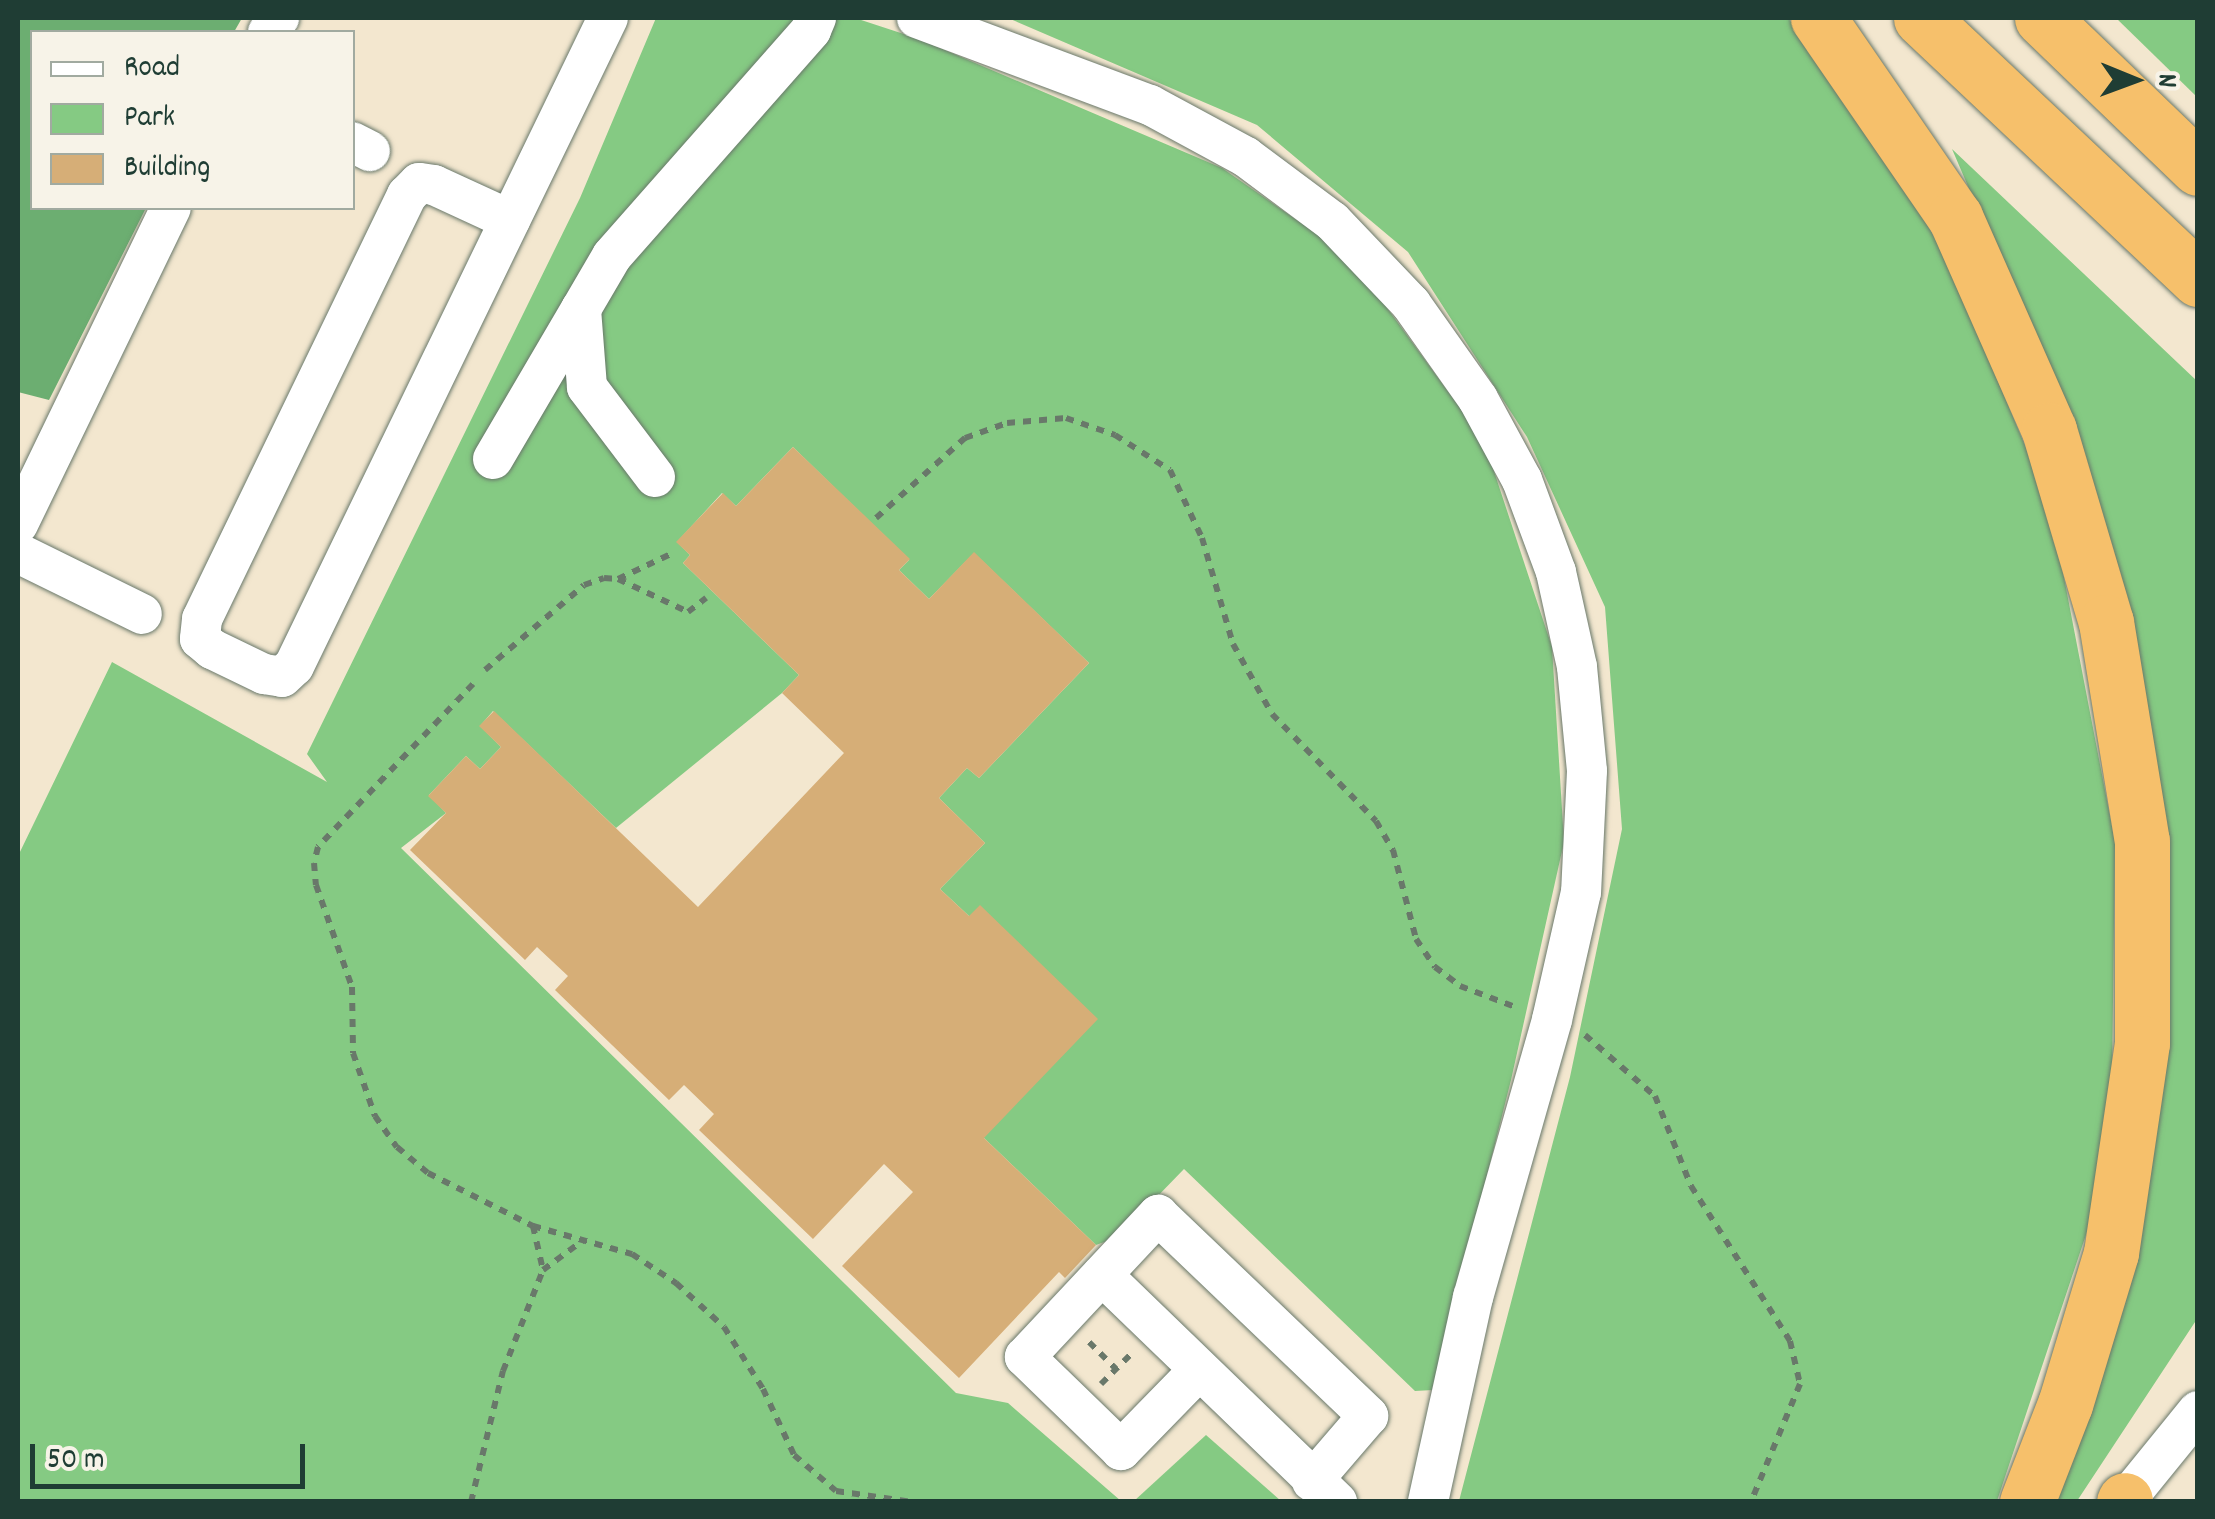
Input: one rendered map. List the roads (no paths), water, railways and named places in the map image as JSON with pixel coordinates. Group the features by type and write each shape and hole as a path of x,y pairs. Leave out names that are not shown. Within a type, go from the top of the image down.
{"highway":[{"path":"1818,18 1955,217 2049,430 2106,622 2142,841 2142,1043 2111,1254 2065,1404 2027,1502"},
{"path":"1922,18 2198,280"},
{"path":"2042,18 2198,168"}],"street":[{"path":"510,220 434,185 419,184 407,196 202,619 200,639 212,649 264,674 282,676 294,666 608,18"},
{"path":"493,459 612,256 810,30 816,18"},
{"path":"917,18 1150,106 1246,157 1332,221 1412,304 1478,398 1522,480 1556,572 1578,667 1587,771 1581,892 1552,1020 1473,1297 1428,1502"},
{"path":"18,524 29,469 170,210"},
{"path":"581,309 587,387 655,477"},
{"path":"18,552 142,614"},
{"path":"1102,1275 1325,1491 1368,1416 1158,1215 1102,1275 1026,1357 1120,1450 1199,1370"},
{"path":"2124,1501 2198,1410"}]}
